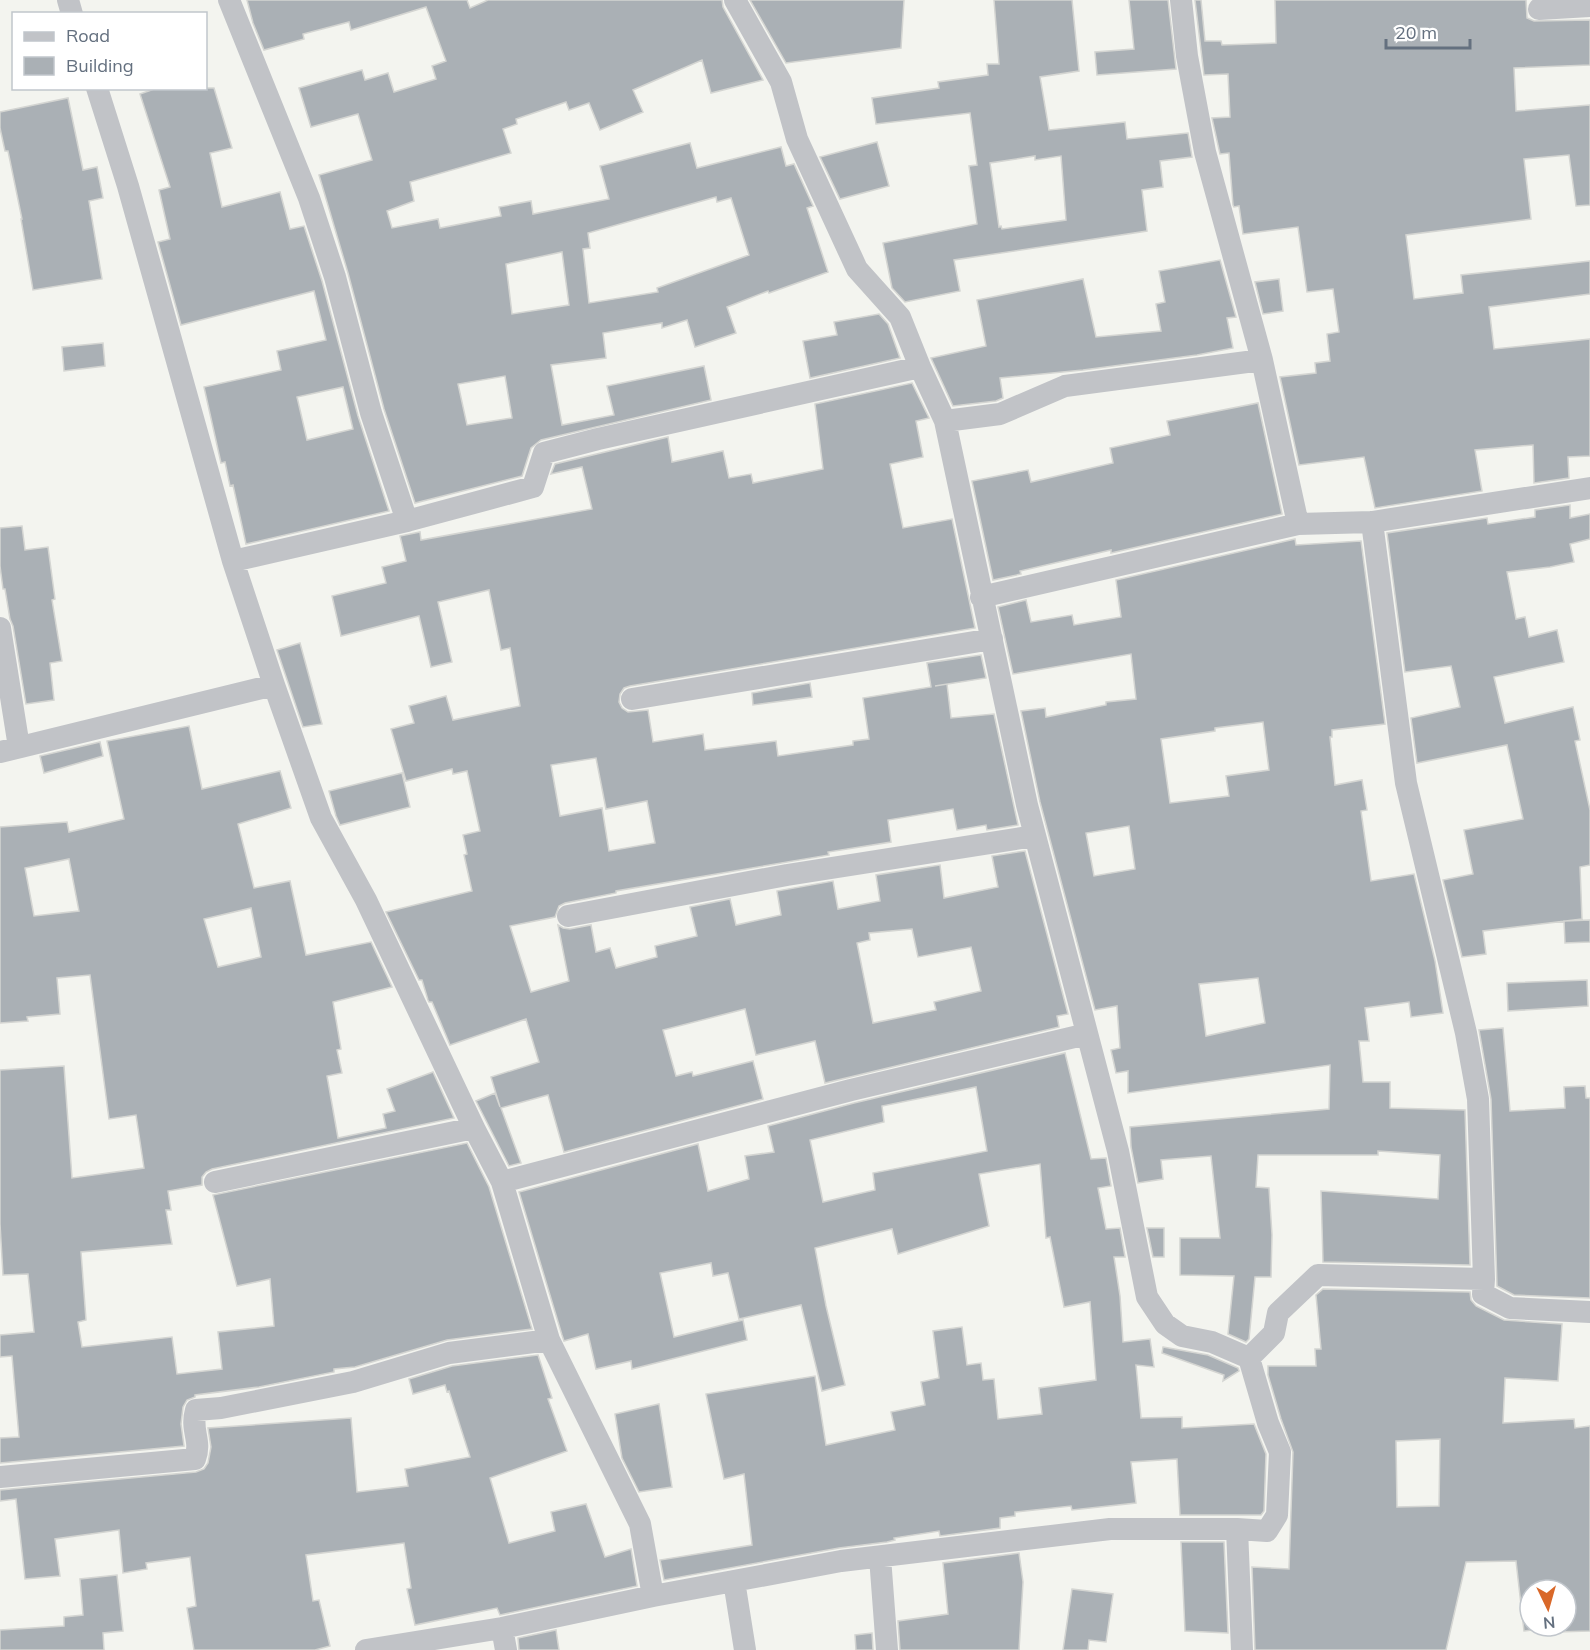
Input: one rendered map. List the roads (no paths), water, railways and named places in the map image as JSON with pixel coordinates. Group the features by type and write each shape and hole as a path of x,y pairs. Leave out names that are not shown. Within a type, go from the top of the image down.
{"street":[{"path":"229,0 309,198 335,277 371,413 407,521"},
{"path":"735,0 782,82 797,139 857,269 900,317 945,421 1034,836 1118,1151 1147,1297 1164,1324 1182,1336 1212,1342 1249,1358"},
{"path":"1181,0 1187,56 1204,152 1262,360 1298,524"},
{"path":"1539,9 1590,6"},
{"path":"98,90 128,186 233,561 321,818 366,900 502,1182 549,1340 640,1524 653,1596"},
{"path":"945,421 1000,414 1065,386 1262,360"},
{"path":"233,561 407,521 533,487 544,453 609,436 920,367"},
{"path":"981,597 1298,524 1372,522 1590,488"},
{"path":"1372,522 1406,783 1466,1034 1478,1099 1483,1294 1510,1308 1590,1312"},
{"path":"0,628 10,750 274,685"},
{"path":"632,699 992,639"},
{"path":"568,916 787,875 1034,836"},
{"path":"502,1182 851,1090 1087,1034"},
{"path":"215,1182 474,1128"},
{"path":"1249,1358 1274,1333 1278,1312 1318,1275 1484,1279"},
{"path":"0,1477 195,1459 199,1449 192,1422 196,1410 221,1408 353,1382 449,1353 549,1340"},
{"path":"366,1650 504,1639 653,1596 841,1560 1110,1529 1267,1531 1277,1515 1280,1452 1268,1423 1249,1358"},
{"path":"1237,1529 1242,1650"},
{"path":"880,1557 887,1650"},
{"path":"734,1581 745,1650"}]}
